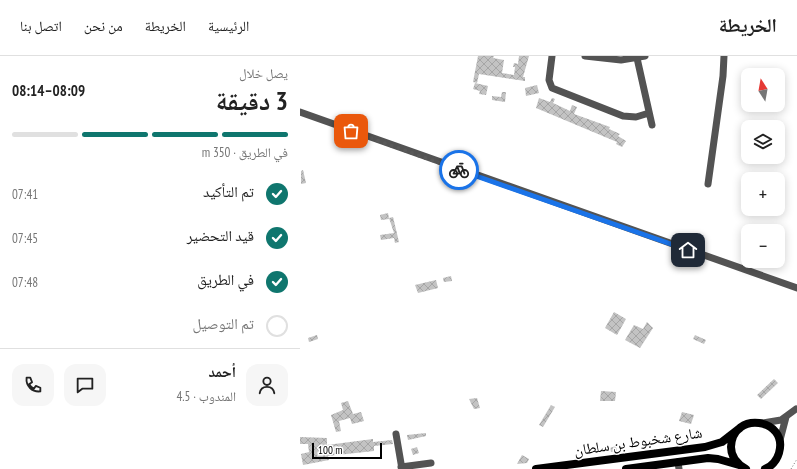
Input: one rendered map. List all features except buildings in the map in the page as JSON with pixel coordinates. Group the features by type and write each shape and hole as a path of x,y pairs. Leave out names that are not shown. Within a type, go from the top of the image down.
{"main road":[{"path":"744,468 734,458 731,451 734,434 740,428 755,422 763,423 770,427 780,440 779,456 774,466 765,469"},
{"name":"شارع شخبوط بن سلطان","path":"536,469 705,447 722,442 740,428"},
{"name":"شارع شخبوط بن سلطان","path":"626,469 678,466 718,458 744,468"}],"street":[{"path":"552,56 549,80 552,88 622,116 636,117 650,113"},
{"path":"585,56 621,60 646,56"},
{"path":"708,184 723,76 724,56"},
{"path":"637,58 652,125"},
{"path":"300,112 797,288"},
{"path":"763,423 775,421 793,414"},
{"path":"780,440 793,414"},
{"path":"396,434 401,468 431,463"}],"path":[{"path":"791,469 797,459"}],"way so far":[{"path":"351,131 459,170"}],"route":[{"path":"459,170 688,250"}]}
